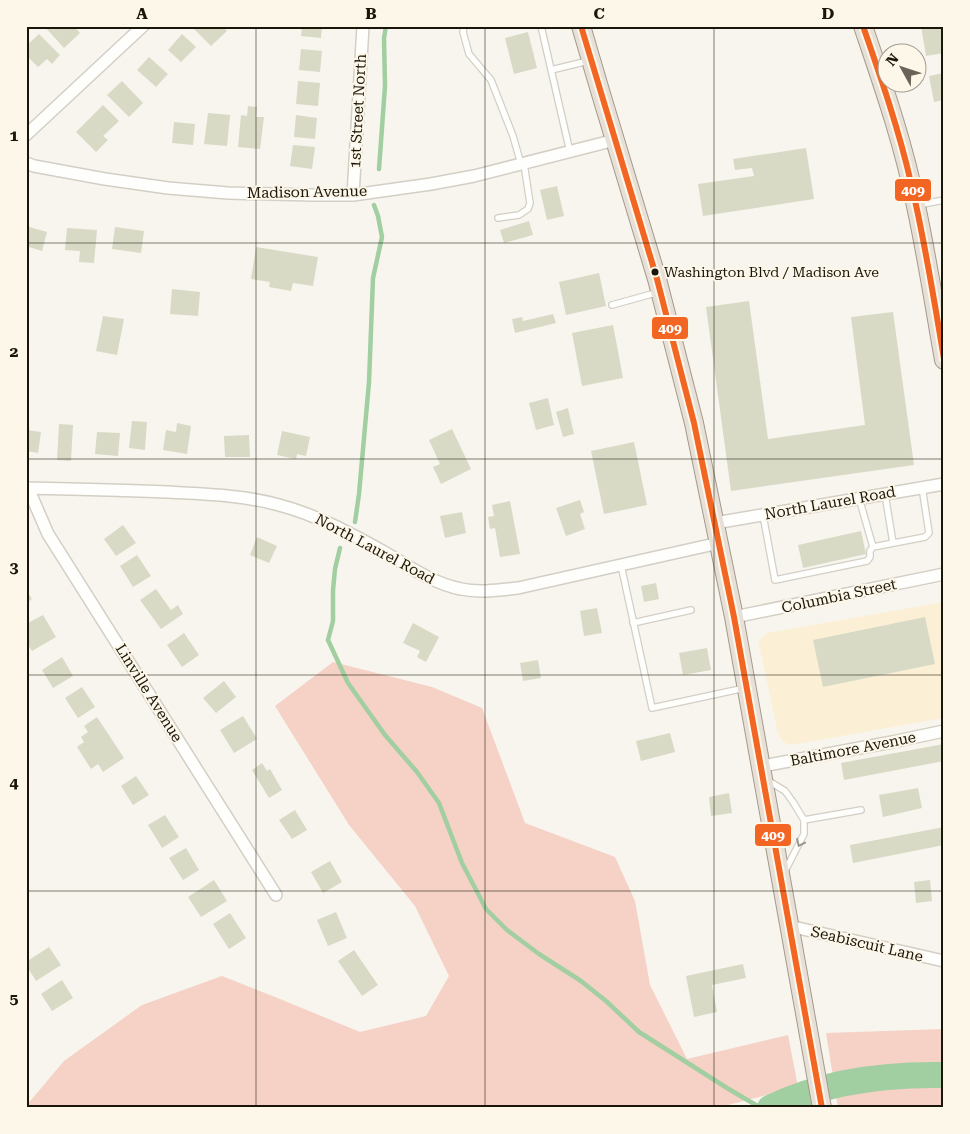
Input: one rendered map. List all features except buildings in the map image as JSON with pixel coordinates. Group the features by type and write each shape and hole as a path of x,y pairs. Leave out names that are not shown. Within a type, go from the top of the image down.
{"main road":[{"path":"581,26 661,292 694,424 734,617 822,1108"},
{"path":"863,26 887,95 903,150 939,310 944,360"}],"street":[{"path":"26,136 143,26"},
{"name":"1st Street North","path":"353,195 363,26"},
{"name":"Madison Avenue","path":"26,163 96,177 168,188 237,193 353,195 474,176 615,140"},
{"name":"North Laurel Road","path":"716,523 944,484"},
{"name":"North Laurel Road","path":"27,488 212,494 246,498 279,505 313,516 363,540 444,585 484,591 518,588 719,543"},
{"name":"Linville Avenue","path":"27,488 48,534 276,895"},
{"name":"Columbia Street","path":"734,617 944,574"},
{"name":"Baltimore Avenue","path":"763,772 944,731"},
{"name":"Seabiscuit Lane","path":"789,926 944,962"}],"lane":[{"path":"464,26 463,32 470,54 491,80 513,136 523,164 530,203 528,209 519,215 498,218"},
{"path":"541,26 570,152"},
{"path":"551,70 591,60"},
{"path":"916,205 944,200"},
{"path":"612,305 661,292"},
{"path":"873,546 925,537 929,533 922,488"},
{"path":"885,494 893,543"},
{"path":"763,515 775,580 867,561 873,546 859,498"},
{"path":"621,566 652,708 747,687"},
{"path":"634,623 690,610"},
{"path":"763,772 785,791 804,820 804,834 781,879"},
{"path":"804,820 861,810"}],"shaded area":[{"path":"944,602 944,718 791,745 783,742 778,733 758,641 767,633"},
{"path":"333,662 432,687 482,708 525,823 615,857 635,901 650,985 687,1059 788,1035 798,1087 716,1108 26,1108 64,1061 142,1005 222,976 360,1032 426,1016 449,976 415,906 349,825 275,706"},
{"path":"944,1029 944,1108 838,1108 826,1033"}],"waterway":[{"path":"379,169 385,86 384,38 386,26"},
{"path":"355,522 369,382 373,278 382,237 374,205"},
{"path":"340,548 335,569 333,621 328,640 348,683 385,735 417,772 439,803 462,863 486,909 507,930 539,954 581,981 606,1001 639,1032 761,1108"},
{"path":"770,1108 811,1092 855,1081 900,1076 944,1075"}],"transit line":[{"name":"409","path":"581,26 657,279 694,423 734,617 822,1108"},
{"name":"409","path":"863,26 906,163 925,249 944,359"}],"place":[{"name":"Washington Blvd / Madison Ave","path":"655,272"}]}
